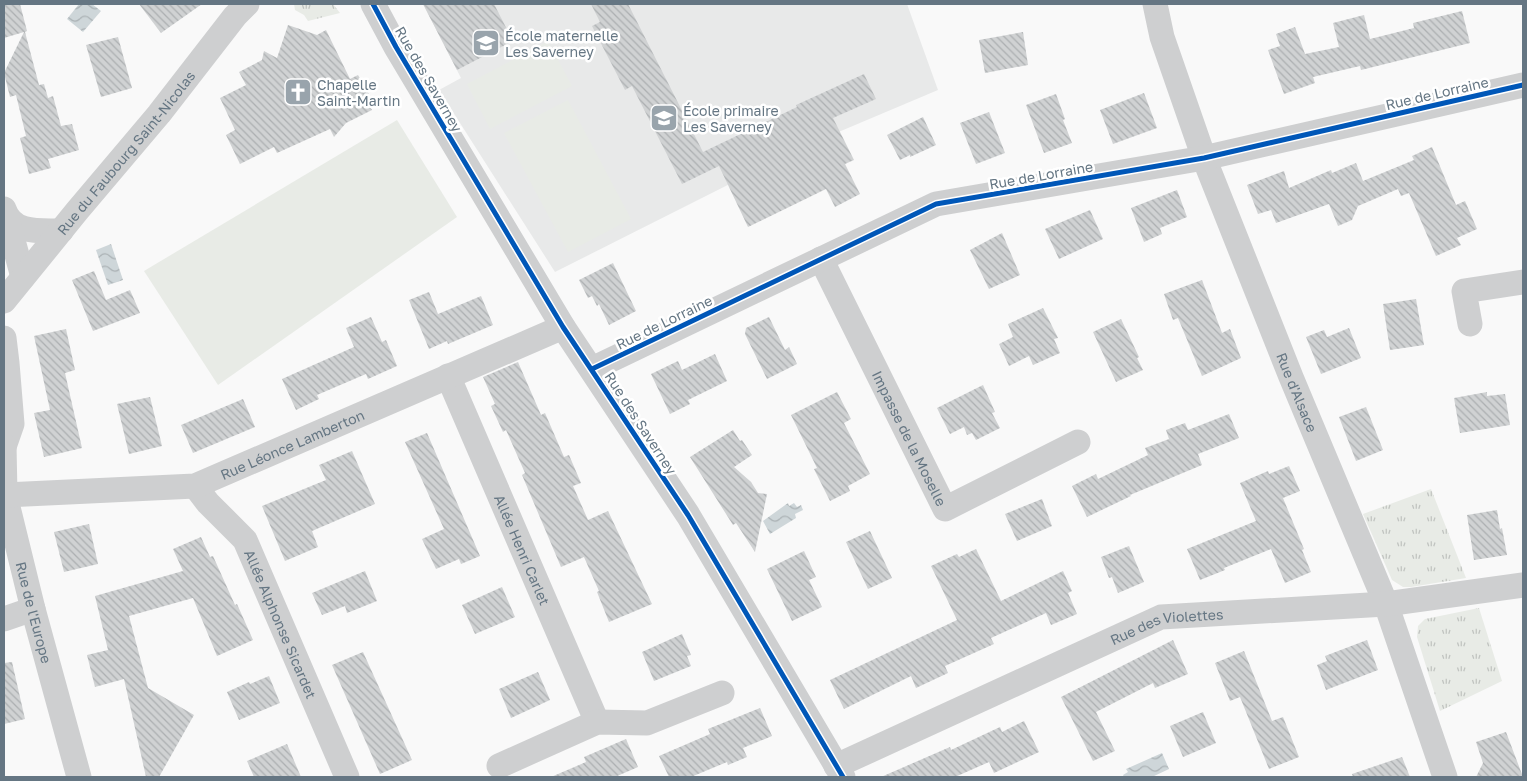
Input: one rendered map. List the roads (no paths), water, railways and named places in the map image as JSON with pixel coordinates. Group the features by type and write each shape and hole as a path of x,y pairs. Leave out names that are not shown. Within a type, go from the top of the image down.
{"street":[{"name":"Rue du Faubourg Saint-Nicolas","path":"4,301 159,114 235,16 247,4"},
{"name":"Rue des Saverney","path":"373,4 396,48 564,327 688,515 840,771"},
{"name":"Rue d'Alsace","path":"1155,4 1162,37 1204,158 1291,377 1386,604 1445,777"},
{"name":"Rue de Lorraine","path":"592,369 936,204 1204,158 1523,86"},
{"path":"5,212 16,225 27,230 61,231"},
{"path":"5,212 23,277"},
{"name":"Impasse de la Moselle","path":"821,259 945,509 1078,442"},
{"path":"1470,324 1464,291 1523,282"},
{"name":"Rue Léonce Lamberton","path":"5,495 194,486 564,327"},
{"name":"Rue de l'Europe","path":"4,338 12,424 4,446 5,495 79,777"},
{"name":"Allée Henri Carlet","path":"448,376 597,722"},
{"name":"Allée Alphonse Sicardet","path":"194,486 245,540 347,777"},
{"name":"Rue des Violettes","path":"840,771 1161,617 1386,604 1523,585"},
{"path":"4,619 34,610"},
{"path":"499,766 597,722 647,723 722,692"}],"water":[{"path":"79,4 92,4 101,11 83,32 67,19"},
{"path":"111,244 123,280 108,285 96,250"},
{"path":"788,503 789,506 794,503 797,507 801,505 803,510 795,514 796,518 770,534 763,521"},
{"path":"1162,753 1169,769 1152,777 1124,777 1123,775 1128,772 1126,769"}],"place":[{"name":"École maternelle Les Saverney","path":"486,43"},
{"name":"Chapelle Saint-Martin","path":"298,92"},
{"name":"École primaire Les Saverney","path":"664,118"}]}
